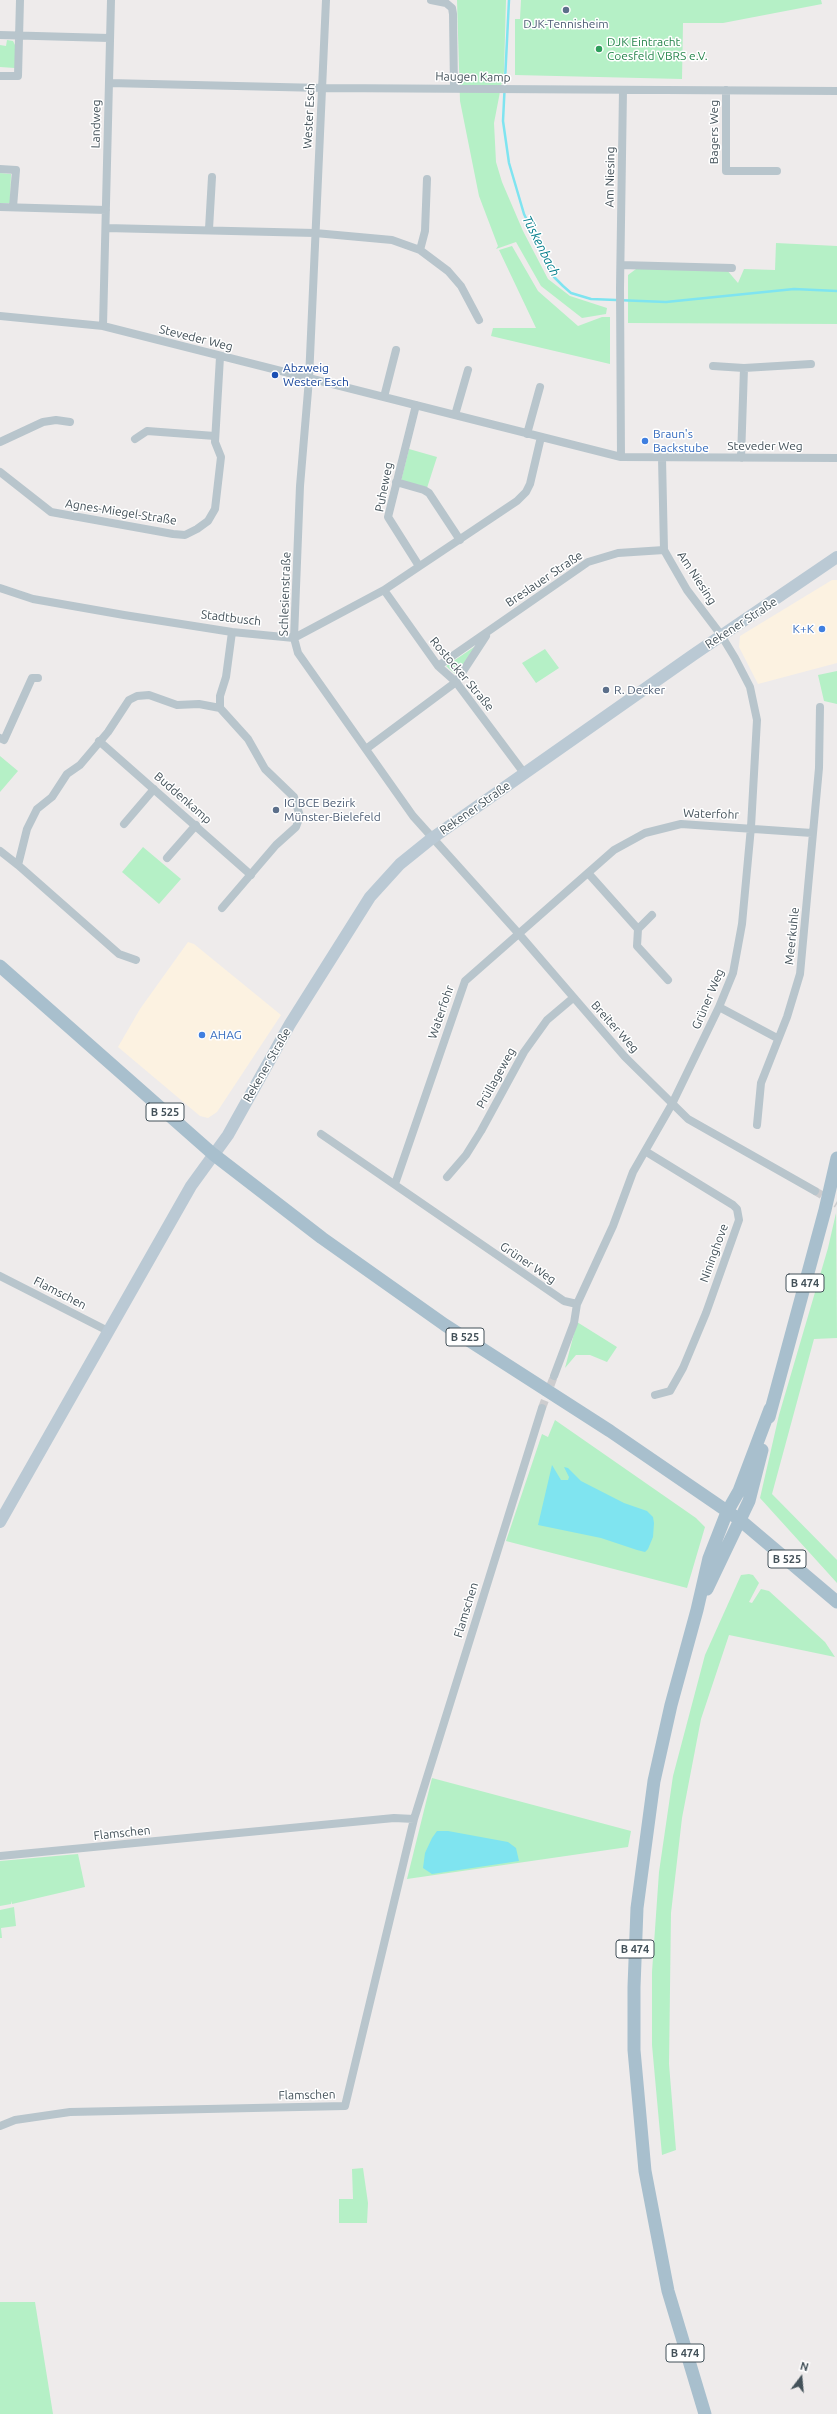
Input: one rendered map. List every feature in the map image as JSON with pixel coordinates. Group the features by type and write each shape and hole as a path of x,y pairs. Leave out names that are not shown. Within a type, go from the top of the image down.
{"main road":[{"name":"B 525","path":"0,966 213,1154 322,1238 445,1325 610,1431 740,1520 837,1602"},
{"name":"B 474","path":"697,1610 749,1501 770,1409 825,1210 837,1158"},
{"name":"B 474","path":"705,2414 679,2333 653,2218 636,2092 634,1987 637,1908 650,1805 671,1705 697,1610 709,1558 727,1512 739,1491 770,1409"}],"street":[{"path":"0,76 18,76 20,0"},
{"name":"Landweg","path":"103,326 111,0"},
{"name":"Wester Esch","path":"310,378 326,0"},
{"path":"431,0 446,3 452,8 454,89"},
{"path":"0,35 109,38"},
{"name":"Haugen Kamp","path":"109,83 322,88 837,91"},
{"name":"Am Niesing","path":"621,457 620,288 623,90"},
{"name":"Bagers Weg","path":"726,90 726,171 777,171"},
{"path":"0,169 16,170 13,207"},
{"path":"210,229 212,177"},
{"path":"420,250 425,231 426,179"},
{"path":"0,207 106,210"},
{"path":"106,228 210,229 315,233 392,240 420,250 434,259 455,278 479,320"},
{"path":"621,265 732,268"},
{"name":"Steveder Weg","path":"0,316 103,326 220,357 310,378 621,457 837,458"},
{"path":"384,397 396,350"},
{"name":"Agnes-Miegel-Straße","path":"0,472 51,512 185,534 208,521 215,509 220,458 215,442 215,436 220,357"},
{"path":"713,366 744,368 811,364"},
{"path":"741,458 744,368"},
{"path":"455,415 468,370"},
{"name":"Schlesienstraße","path":"310,378 300,486 294,638 298,653 413,816 431,839"},
{"path":"527,434 540,386"},
{"name":"Puheweg","path":"416,406 388,517 420,566"},
{"path":"0,442 43,422 56,420 70,422"},
{"path":"135,439 147,431 215,436"},
{"path":"294,638 384,590 517,501 526,492 541,437"},
{"name":"Am Niesing","path":"662,458 664,550 687,590 721,635"},
{"path":"396,482 424,490 429,493 460,540"},
{"name":"Breslauer Straße","path":"438,666 588,562 618,553 664,550"},
{"name":"Rekener Straße","path":"0,1522 191,1186 228,1135 333,953 370,897 400,864 431,839 721,635 837,557"},
{"name":"Stadtbusch","path":"0,588 33,600 232,632 294,638"},
{"name":"Rostocker Straße","path":"384,590 438,666 456,682 524,773"},
{"path":"220,708 220,696 226,677 232,632"},
{"name":"Breslauer Straße","path":"366,749 456,682 489,632"},
{"name":"Grüner Weg","path":"554,1376 574,1323 577,1304 613,1226 633,1172 672,1104 719,1007 733,973 737,952 750,827 757,720 750,687 721,635"},
{"path":"0,738 4,740 32,678 38,678"},
{"path":"18,865 28,829 37,809 52,797 67,774 80,765 99,740 108,732 129,700 137,696 149,695 177,705 199,704 220,708 248,739 265,769 294,797 299,808 300,816 296,827 276,844 222,908"},
{"name":"Meerkuhle","path":"757,1125 761,1083 786,1017 800,974 820,738 820,707"},
{"name":"Buddenkamp","path":"99,740 251,874"},
{"path":"124,824 154,789"},
{"path":"167,858 196,824"},
{"name":"Waterfohr","path":"395,1184 465,981 588,873 626,842 645,832 667,826 695,824 750,827"},
{"path":"750,827 812,833"},
{"name":"Breiter Weg","path":"431,839 519,934 625,1057 688,1119 814,1191"},
{"path":"0,851 18,865 118,954 136,960"},
{"path":"588,873 638,929"},
{"path":"652,915 638,929 637,946 668,980"},
{"name":"Prüllageweg","path":"447,1177 466,1154 533,1039 547,1020 573,998"},
{"path":"719,1007 777,1038"},
{"path":"320,1134 395,1184"},
{"name":"Nininghove","path":"645,1151 733,1205 737,1208 739,1220 706,1313 682,1368 670,1390 655,1395"},
{"name":"Grüner Weg","path":"395,1184 468,1237 564,1301 577,1304"},
{"name":"Flamschen","path":"0,1276 108,1331"},
{"name":"Flamschen","path":"0,2126 15,2120 70,2112 345,2106 414,1819 542,1408"},
{"name":"Flamschen","path":"0,1856 386,1819 414,1819"}],"shaded area":[{"path":"832,580 837,580 837,663 758,684 739,647 740,636"},
{"path":"188,942 194,944 281,1015 217,1112 208,1118 200,1116 118,1047 140,1009"}],"green space":[{"path":"457,0 506,0 504,71 494,123 496,162 502,182 523,231 548,279 570,296 607,308 606,314 582,318 541,286 516,242 496,249 498,246 479,196 460,101"},
{"name":"DJK Eintracht Coesfeld VBRS e.V.","path":"521,0 821,0 822,4 723,23 683,23 682,79 515,75 515,19 520,19"},
{"path":"7,40 13,41 15,45 15,68 0,67 0,45 6,46"},
{"path":"0,173 11,174 10,203 0,203"},
{"path":"776,243 837,246 837,324 628,323 628,275 636,269 726,269 738,283 744,269 775,270"},
{"path":"512,246 538,291 578,326 602,317 610,317 610,364 491,336 493,328 536,328 499,250"},
{"path":"409,449 437,457 427,488 401,481"},
{"path":"480,643 455,674 446,666"},
{"path":"545,649 559,668 536,683 522,663"},
{"path":"837,671 837,704 824,701 818,675"},
{"path":"0,756 18,771 0,792"},
{"path":"143,847 181,879 159,904 122,872"},
{"path":"836,1213 837,1338 814,1339 772,1494 837,1560 837,1583 760,1498 779,1415 828,1248"},
{"path":"577,1322 617,1347 607,1362 590,1355 576,1355 565,1368"},
{"path":"555,1420 696,1518 705,1527 687,1588 506,1541 542,1434 548,1437"},
{"path":"741,1575 753,1575 759,1583 749,1602 752,1603 761,1589 769,1591 825,1642 835,1657 729,1635 701,1719 682,1818 671,1913 669,2064 676,2150 662,2155 652,2045 652,1972 659,1872 673,1776 705,1655"},
{"path":"432,1778 631,1831 628,1847 407,1879"},
{"path":"78,1854 85,1887 12,1904 11,1901 11,1904 0,1906 0,1861"},
{"path":"14,1907 16,1926 1,1928 2,1938 0,1938 0,1910"},
{"path":"363,2168 368,2203 367,2223 339,2223 339,2199 353,2199 352,2169"},
{"path":"0,2302 35,2302 53,2414 0,2414"}],"water":[{"path":"552,1465 561,1480 568,1480 569,1477 564,1467 568,1468 581,1481 624,1503 647,1511 653,1517 654,1523 653,1537 648,1549 645,1552 601,1538 538,1525"},
{"path":"437,1831 448,1831 508,1842 516,1848 519,1861 432,1874 423,1868 425,1853"}],"waterway":[{"name":"Tüskenbach","path":"509,0 503,121 509,163 524,214 554,277 563,286 571,293 591,299 666,302 794,289 837,291"}],"tunnel":[{"path":"815,1191 837,1204"},
{"path":"542,1408 554,1376"}],"place":[{"name":"DJK-Tennisheim","path":"566,10"},
{"name":"DJK Eintracht Coesfeld VBRS e.V.","path":"599,49"},
{"name":"Abzweig Wester Esch","path":"275,375"},
{"name":"Braun's Backstube","path":"645,441"},
{"name":"K+K","path":"822,629"},
{"name":"R. Decker","path":"606,690"},
{"name":"IG BCE Bezirk Münster-Bielefeld","path":"276,810"},
{"name":"AHAG","path":"202,1035"}]}
